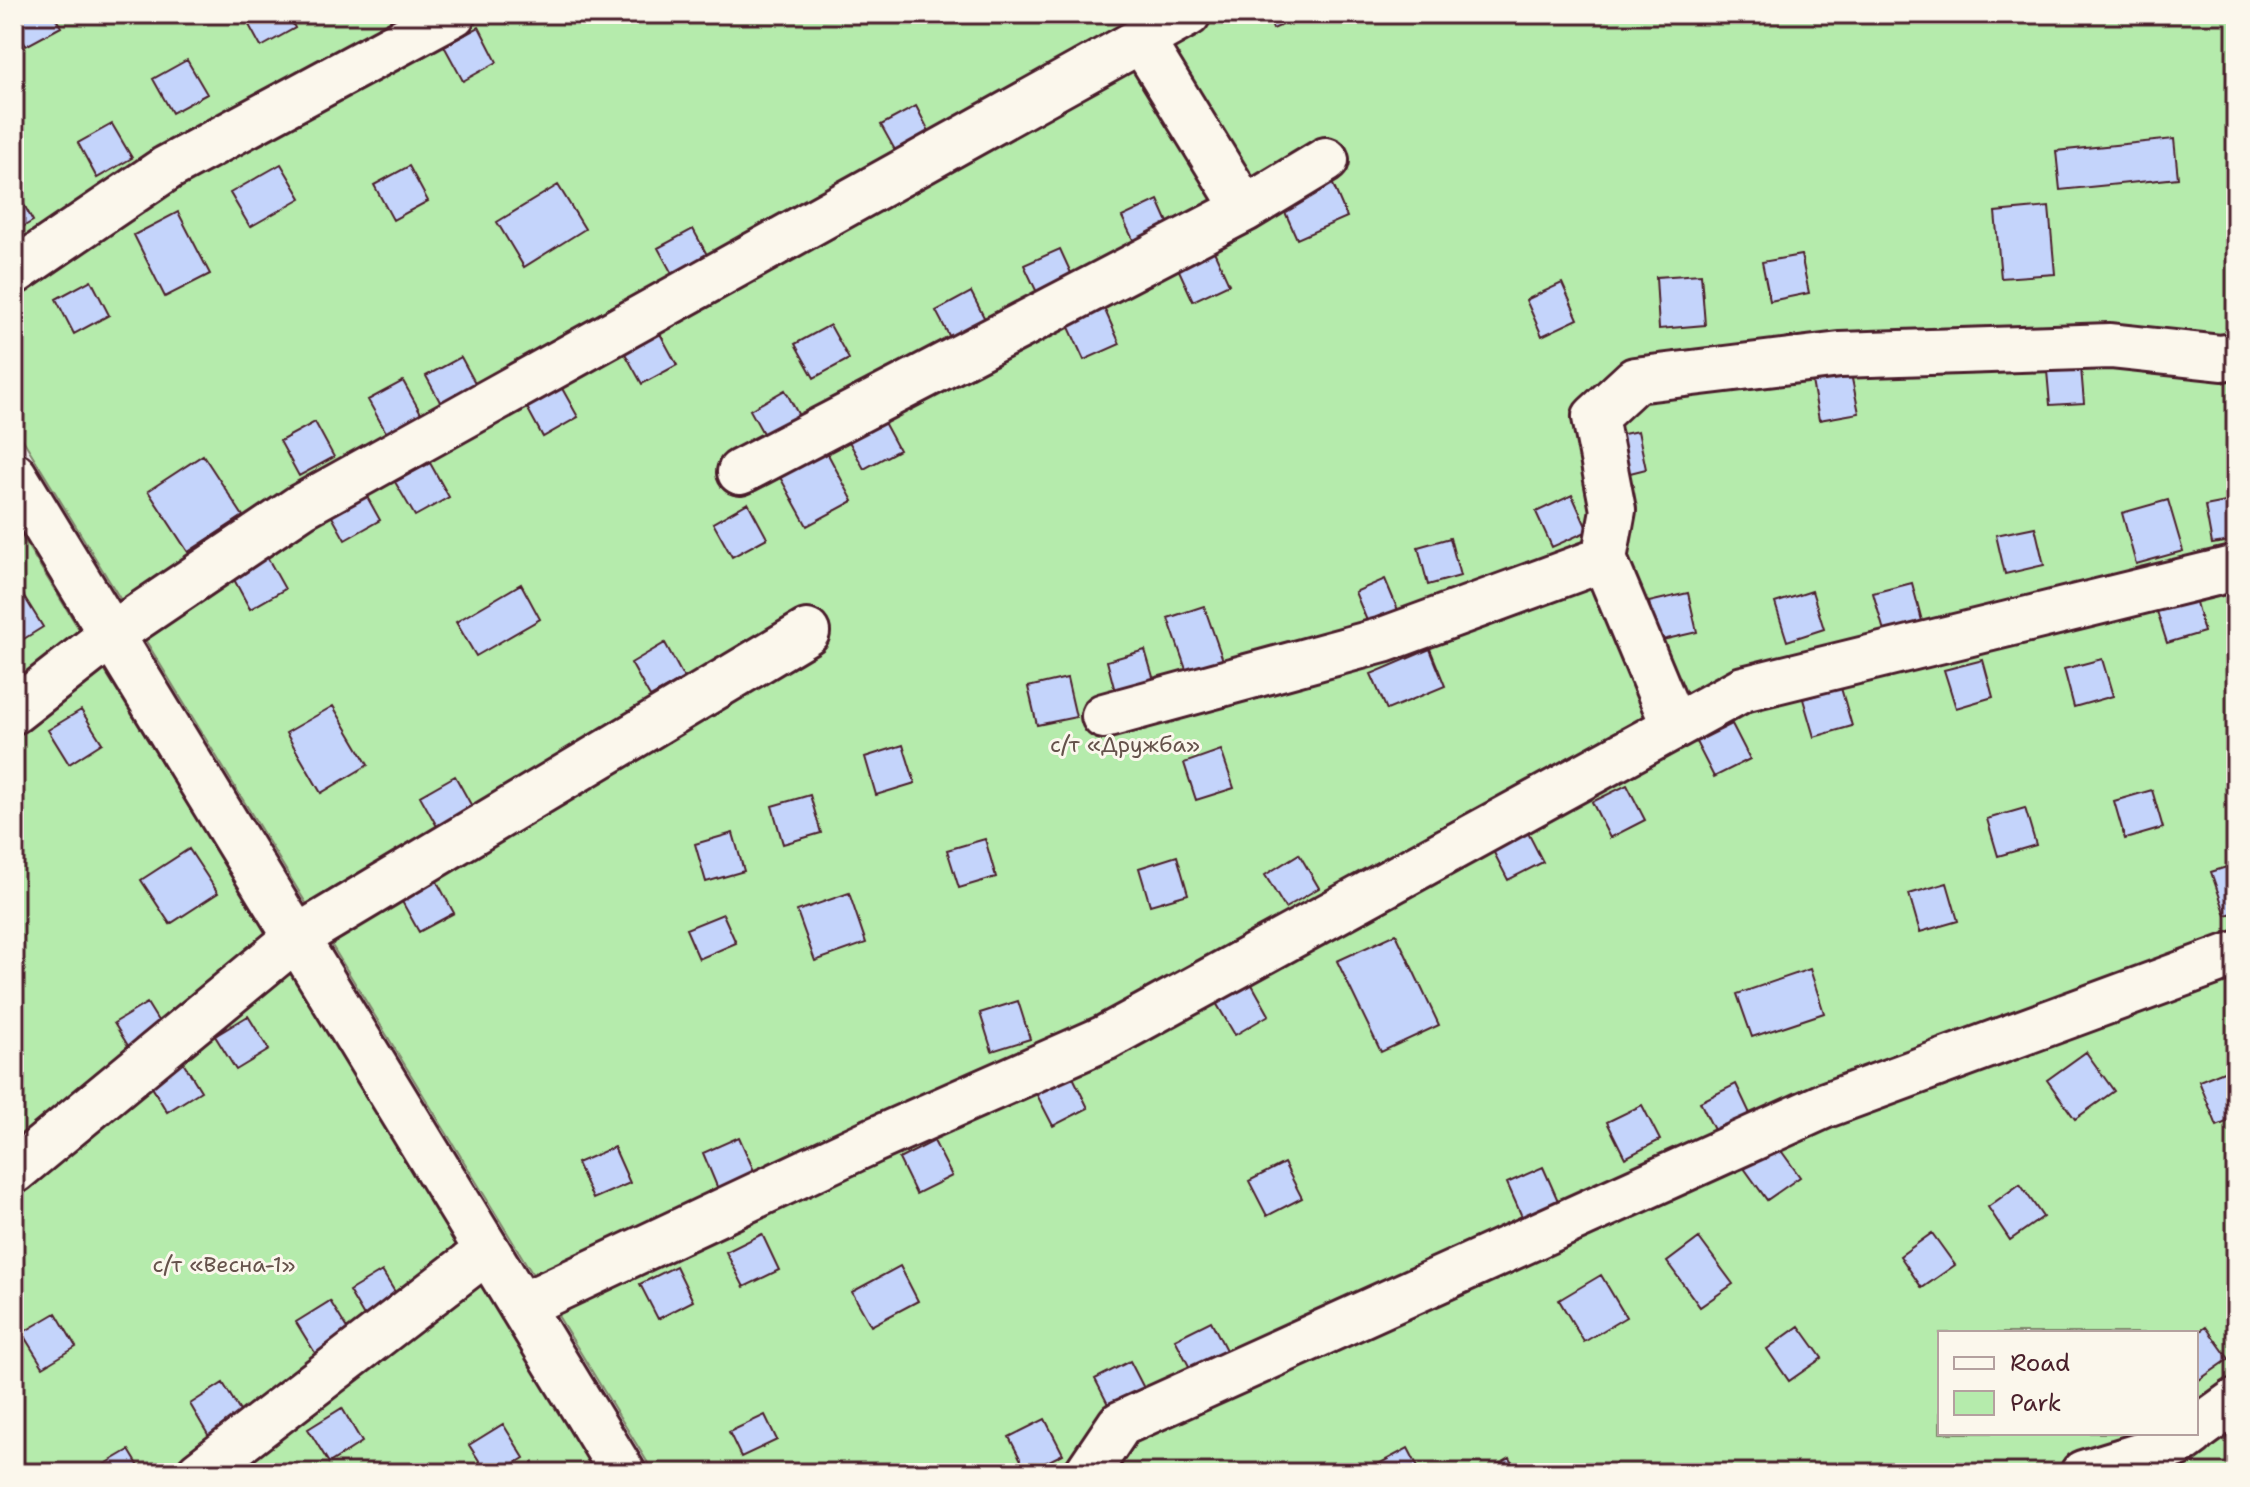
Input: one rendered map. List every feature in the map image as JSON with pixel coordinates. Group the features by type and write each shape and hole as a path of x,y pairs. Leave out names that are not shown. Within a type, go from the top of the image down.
{"street":[{"path":"14,272 167,168 453,14"},
{"path":"14,711 111,635 302,506 1188,14"},
{"path":"1142,41 1245,209"},
{"path":"740,472 1245,209 1326,160"},
{"path":"1673,724 1604,559 1613,510 1595,417 1635,380 1840,355 2110,346 2222,358 2236,355"},
{"path":"14,475 623,1473"},
{"path":"1104,716 1383,640 1604,559"},
{"path":"521,1306 872,1141 1105,1038 1673,724 1743,689 2236,568"},
{"path":"14,1171 296,938 807,632"},
{"path":"1087,1473 1120,1424 1826,1105 2236,954"},
{"path":"199,1473 487,1251"},
{"path":"2198,1429 2236,1401"},
{"path":"2083,1473 2178,1444 2190,1435"}],"green space":[{"name":"с/т «Дружба»","path":"14,14 2236,14 2236,1473 654,1473 14,425"},
{"name":"с/т «Весна-1»","path":"14,524 601,1473 14,1473"}],"building":[{"path":"14,14 53,14 61,27 26,46 14,25"},
{"path":"243,14 288,14 295,28 261,47"},
{"path":"1267,14 1309,14 1273,29"},
{"path":"479,27 497,62 463,81 444,46"},
{"path":"187,60 207,94 172,113 153,79"},
{"path":"916,106 934,141 900,159 881,125"},
{"path":"112,124 132,158 97,178 78,143"},
{"path":"2174,139 2178,178 2060,190 2056,151"},
{"path":"281,164 301,198 250,227 230,193"},
{"path":"409,166 428,201 393,220 374,185"},
{"path":"1331,180 1347,217 1297,239 1281,203"},
{"path":"558,185 585,229 524,267 497,222"},
{"path":"14,187 33,221 14,232"},
{"path":"1158,200 1174,236 1139,252 1122,217"},
{"path":"2049,207 2055,274 2001,278 1995,212"},
{"path":"178,212 210,274 165,297 134,235"},
{"path":"693,229 712,264 677,283 658,248"},
{"path":"1060,249 1076,284 1041,301 1024,265"},
{"path":"1213,249 1229,284 1193,301 1177,266"},
{"path":"1801,255 1809,293 1770,301 1762,262"},
{"path":"1701,274 1705,325 1659,329 1656,277"},
{"path":"91,280 109,315 74,334 56,299"},
{"path":"1562,283 1578,319 1542,336 1526,300"},
{"path":"971,292 989,327 954,345 936,311"},
{"path":"1104,308 1120,344 1084,360 1068,325"},
{"path":"830,325 849,359 814,378 795,344"},
{"path":"658,330 677,365 642,384 623,350"},
{"path":"461,357 480,392 445,411 426,376"},
{"path":"2081,368 2084,403 2050,405 2047,371"},
{"path":"1851,374 1859,413 1819,420 1812,381"},
{"path":"403,381 422,415 387,434 368,400"},
{"path":"559,383 578,417 543,437 524,402"},
{"path":"785,390 804,425 769,444 750,410"},
{"path":"880,415 899,450 864,469 845,434"},
{"path":"315,422 334,457 299,476 280,441"},
{"path":"1638,431 1646,469 1622,475 1614,436"},
{"path":"823,445 853,501 807,526 776,470"},
{"path":"203,455 243,516 188,552 148,491"},
{"path":"430,463 449,497 415,516 395,482"},
{"path":"361,486 380,520 345,540 326,506"},
{"path":"1572,495 1588,531 1552,547 1536,512"},
{"path":"2168,500 2183,551 2136,564 2122,513"},
{"path":"2236,500 2236,540 2212,544 2205,506"},
{"path":"748,503 767,538 732,557 713,523"},
{"path":"2035,527 2044,565 2005,574 1996,535"},
{"path":"1450,538 1460,576 1428,585 1418,547"},
{"path":"266,555 285,589 250,609 231,574"},
{"path":"1385,579 1400,615 1370,628 1355,592"},
{"path":"1912,583 1922,621 1884,631 1873,593"},
{"path":"521,584 540,619 476,656 456,622"},
{"path":"1812,591 1824,629 1787,641 1775,603"},
{"path":"2236,592 2236,632 2235,633 2227,594"},
{"path":"22,593 43,627 14,645 14,598"},
{"path":"1688,593 1697,632 1658,641 1649,602"},
{"path":"2194,595 2204,632 2167,643 2155,605"},
{"path":"1204,606 1225,666 1189,678 1168,618"},
{"path":"665,643 684,678 650,697 631,663"},
{"path":"1430,649 1445,686 1387,710 1371,674"},
{"path":"1145,650 1156,687 1117,699 1107,661"},
{"path":"2102,659 2113,696 2074,707 2064,669"},
{"path":"1983,660 1993,697 1956,708 1944,670"},
{"path":"1067,678 1076,717 1037,725 1028,687"},
{"path":"1841,688 1852,726 1814,737 1803,699"},
{"path":"333,706 368,765 321,793 286,733"},
{"path":"81,710 102,743 69,764 48,730"},
{"path":"1732,724 1750,759 1714,777 1696,742"},
{"path":"903,745 915,783 876,795 865,757"},
{"path":"1221,750 1234,788 1196,800 1184,763"},
{"path":"455,776 474,810 439,830 420,796"},
{"path":"1627,785 1645,820 1610,838 1592,802"},
{"path":"2152,790 2163,828 2125,839 2114,801"},
{"path":"810,795 821,833 783,844 772,806"},
{"path":"2025,808 2036,845 1998,856 1987,819"},
{"path":"1525,827 1543,862 1508,880 1490,845"},
{"path":"733,833 744,871 706,882 695,844"},
{"path":"985,839 996,877 959,888 947,850"},
{"path":"189,849 218,893 170,924 141,880"},
{"path":"1299,854 1319,888 1285,908 1265,875"},
{"path":"1177,856 1188,894 1150,905 1139,868"},
{"path":"2236,864 2236,912 2226,915 2211,872"},
{"path":"435,878 454,913 419,932 400,898"},
{"path":"1947,883 1958,921 1920,932 1909,894"},
{"path":"849,893 866,943 815,961 797,911"},
{"path":"723,914 736,943 699,959 686,929"},
{"path":"1396,934 1439,1025 1381,1052 1337,961"},
{"path":"1810,969 1824,1013 1752,1037 1737,994"},
{"path":"1250,981 1269,1015 1235,1035 1215,1001"},
{"path":"1018,1001 1030,1039 992,1051 980,1013"},
{"path":"147,1003 168,1037 135,1057 114,1023"},
{"path":"248,1016 269,1050 236,1070 215,1036"},
{"path":"2086,1052 2114,1091 2075,1119 2047,1080"},
{"path":"180,1057 201,1091 167,1112 146,1077"},
{"path":"2236,1066 2236,1118 2217,1126 2199,1081"},
{"path":"1071,1073 1088,1108 1053,1126 1035,1091"},
{"path":"1736,1084 1753,1120 1718,1138 1700,1102"},
{"path":"1642,1105 1660,1140 1625,1158 1607,1122"},
{"path":"739,1137 755,1173 718,1189 703,1153"},
{"path":"934,1141 952,1176 916,1194 899,1159"},
{"path":"1777,1145 1800,1177 1767,1200 1744,1168"},
{"path":"614,1147 630,1183 593,1199 577,1163"},
{"path":"1284,1163 1302,1198 1267,1216 1249,1181"},
{"path":"1543,1167 1559,1203 1523,1219 1507,1183"},
{"path":"2020,1184 2043,1217 2010,1240 1988,1207"},
{"path":"1932,1233 1955,1265 1922,1288 1900,1256"},
{"path":"762,1234 779,1270 744,1287 726,1252"},
{"path":"1699,1238 1733,1284 1700,1307 1667,1262"},
{"path":"676,1266 693,1301 658,1319 640,1284"},
{"path":"900,1266 918,1301 871,1326 852,1292"},
{"path":"382,1271 403,1305 369,1325 349,1291"},
{"path":"1601,1275 1626,1317 1584,1342 1559,1300"},
{"path":"330,1301 351,1335 317,1356 296,1322"},
{"path":"56,1313 76,1347 43,1367 22,1333"},
{"path":"1211,1321 1229,1356 1193,1374 1175,1339"},
{"path":"1799,1326 1822,1358 1789,1381 1767,1349"},
{"path":"2206,1327 2229,1359 2198,1381 2198,1333"},
{"path":"1130,1361 1148,1396 1113,1414 1095,1379"},
{"path":"223,1383 244,1418 210,1438 190,1404"},
{"path":"342,1408 362,1442 329,1463 308,1429"},
{"path":"765,1415 777,1440 741,1457 729,1432"},
{"path":"1045,1419 1063,1454 1027,1472 1009,1437"},
{"path":"503,1424 524,1458 499,1473 487,1473 469,1445"},
{"path":"1408,1448 1421,1473 1376,1473 1373,1467"},
{"path":"129,1450 143,1473 97,1473 95,1470"},
{"path":"1510,1458 1518,1473 1484,1473"}]}
